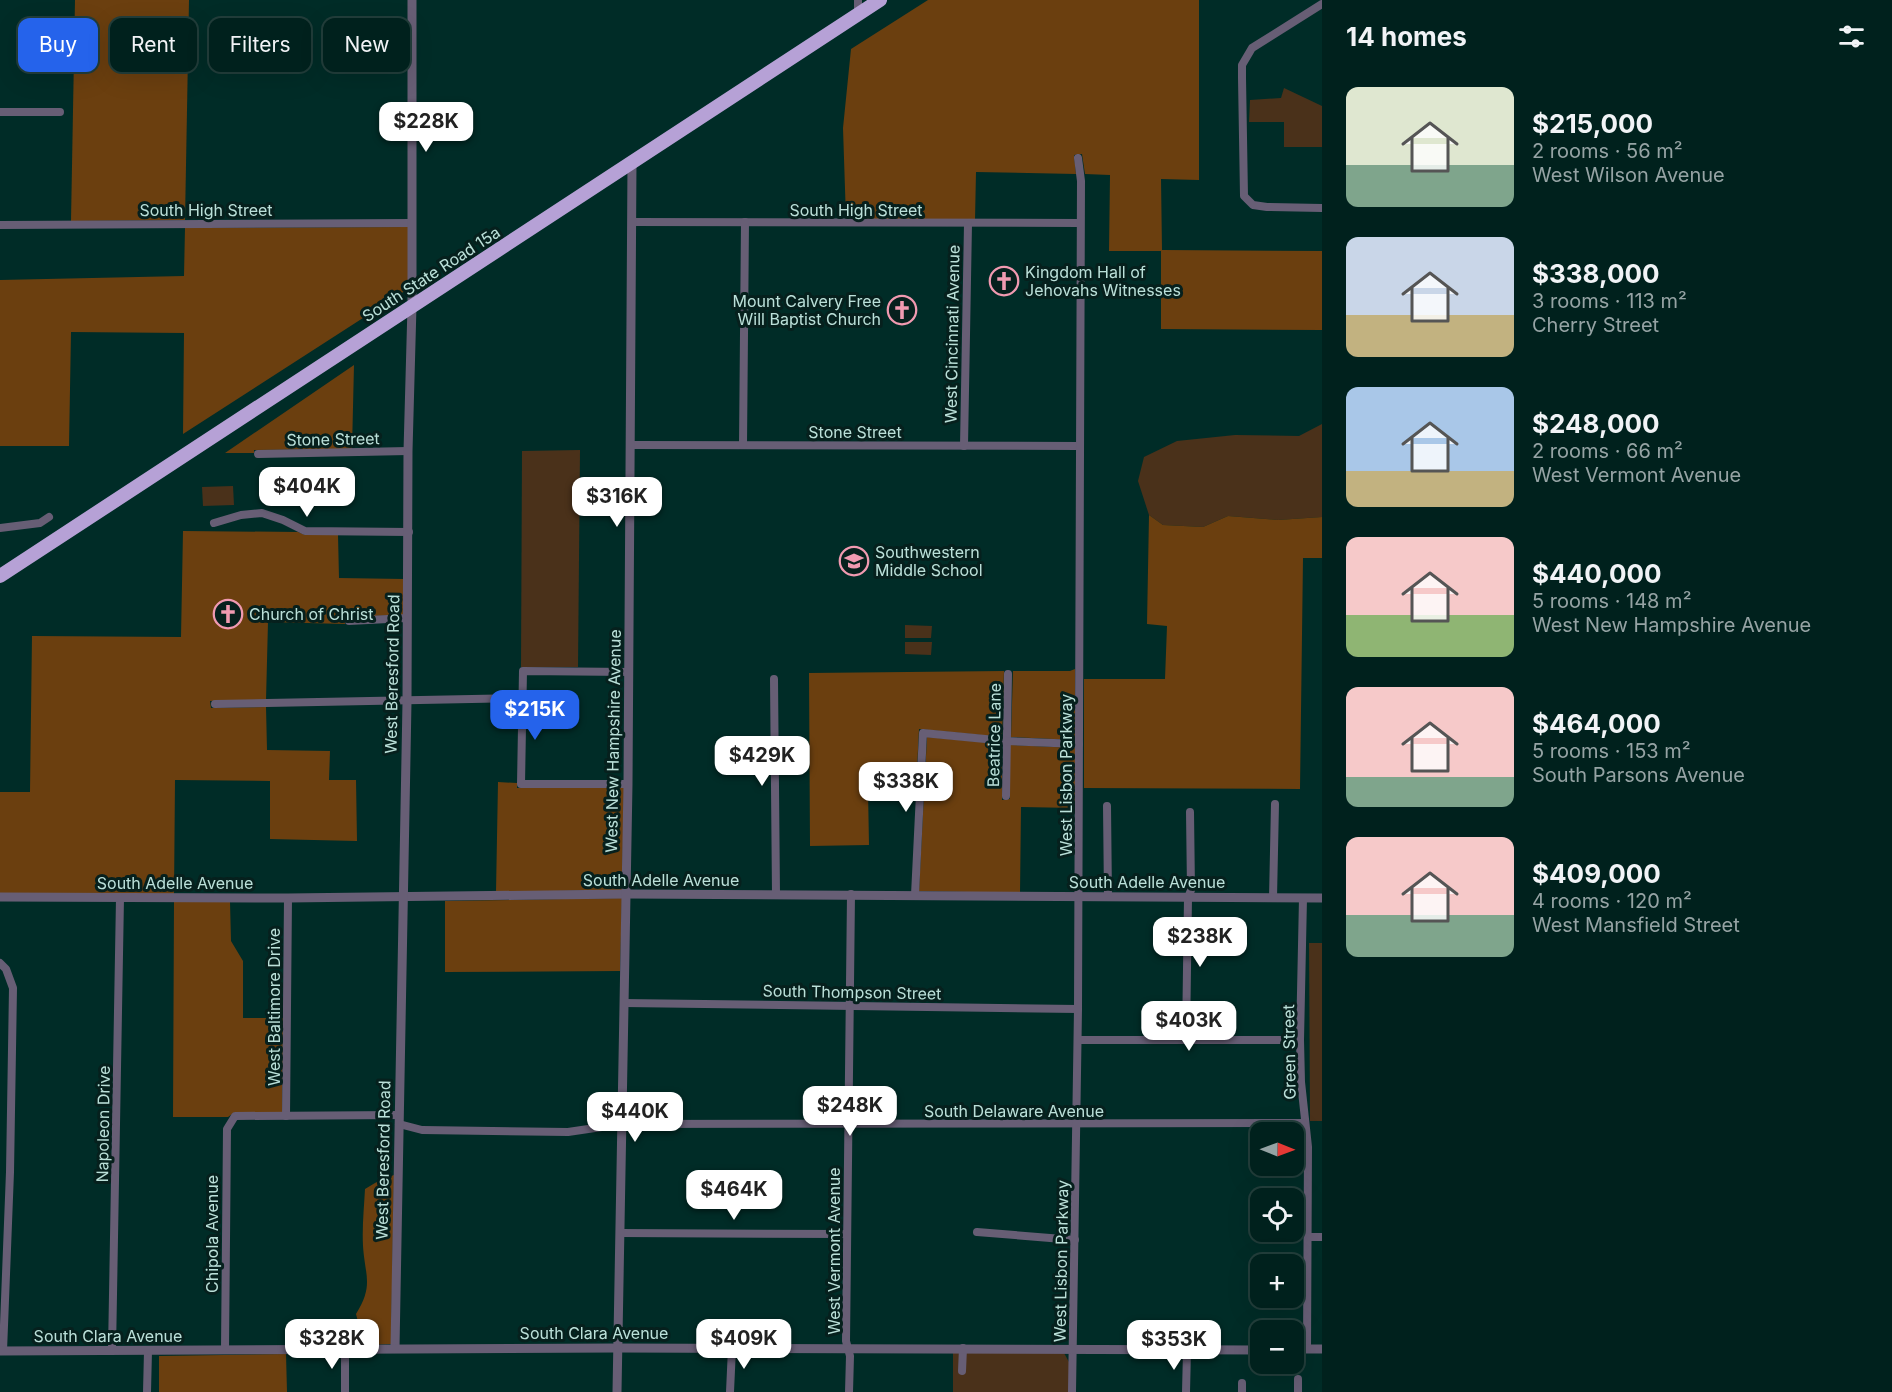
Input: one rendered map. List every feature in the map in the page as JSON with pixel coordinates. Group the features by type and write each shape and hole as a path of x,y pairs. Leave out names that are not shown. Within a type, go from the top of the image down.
{"highway":[{"name":"South State Road 15a","path":"0,576 880,0"}],"street":[{"name":"West Beresford Road","path":"396,1348 412,306 412,0"},
{"path":"858,0 858,15"},
{"path":"1322,4 1252,48 1242,65 1244,196 1252,205 1322,208"},
{"path":"0,112 60,112"},
{"name":"West Lisbon Parkway","path":"1072,1392 1080,744 1081,181 1078,158"},
{"name":"West New Hampshire Avenue","path":"617,1392 628,784 632,162"},
{"name":"South High Street","path":"632,222 1080,223"},
{"path":"742,445 745,222"},
{"name":"South High Street","path":"0,225 412,223"},
{"name":"West Cincinnati Avenue","path":"964,446 968,224"},
{"name":"Stone Street","path":"631,445 1079,446"},
{"name":"Stone Street","path":"258,454 408,452"},
{"path":"214,523 241,515 262,513 305,531 409,532"},
{"path":"0,528 40,523 49,517"},
{"path":"350,621 408,618"},
{"path":"628,784 521,784 523,671 629,672"},
{"name":"Beatrice Lane","path":"1006,796 1008,674"},
{"path":"774,679 776,894"},
{"path":"215,704 523,698"},
{"path":"915,895 923,733 1006,741 1080,744"},
{"path":"1273,898 1275,804"},
{"path":"1107,806 1108,897"},
{"path":"1186,1039 1188,898 1191,890 1190,812"},
{"name":"South Adelle Avenue","path":"0,897 404,898 626,894 851,894 1322,898"},
{"name":"West Vermont Avenue","path":"849,1392 850,1356 846,1341 851,894"},
{"name":"Napoleon Drive","path":"112,1351 120,898"},
{"name":"West Baltimore Drive","path":"286,1116 288,898"},
{"name":"Green Street","path":"1303,898 1300,1040 1301,1082 1308,1148 1307,1349"},
{"path":"0,963 6,969 13,987 10,1172 2,1351"},
{"name":"South Thompson Street","path":"624,1003 1078,1009"},
{"path":"1078,1040 1300,1040"},
{"name":"South Delaware Avenue","path":"231,1120 235,1116 399,1120 422,1130 568,1132 622,1124 1305,1123"},
{"name":"Chipola Avenue","path":"225,1350 227,1129 231,1120"},
{"path":"976,1232 1075,1240"},
{"path":"620,1233 848,1234"},
{"path":"1308,1237 1322,1237"},
{"path":"345,1348 345,1392"},
{"name":"South Clara Avenue","path":"2,1351 345,1348 1250,1350"},
{"path":"730,1392 732,1348"},
{"path":"962,1371 963,1348"},
{"path":"1307,1349 1322,1349"},
{"path":"147,1392 148,1351"},
{"path":"1186,1392 1187,1351"},
{"path":"1298,1379 1298,1392"}],"shaded area":[{"path":"75,0 189,0 189,18 110,18 110,72 188,72 185,220 71,221 74,72 98,72 98,18 75,18"},
{"path":"928,0 1199,0 1199,180 1161,179 1162,250 1322,251 1322,330 1161,329 1161,251 1109,251 1110,175 1085,174 1082,154 1074,155 1076,174 976,172 975,220 846,219 843,128 851,49"},
{"path":"1284,88 1322,106 1322,147 1284,147 1284,122 1249,122 1250,100 1281,98"},
{"path":"408,227 408,289 183,434 184,333 71,332 69,446 0,446 0,280 184,276 185,228"},
{"path":"354,365 352,449 254,450 254,453 225,453"},
{"path":"1322,424 1322,517 1278,520 1228,516 1203,527 1163,525 1149,515 1138,481 1144,457 1177,441 1235,435 1299,436"},
{"path":"580,450 578,667 521,667 522,451"},
{"path":"233,486 234,505 203,506 202,487"},
{"path":"1149,515 1163,525 1203,527 1228,516 1278,520 1322,517 1322,558 1303,558 1300,789 1084,788 1084,679 1165,679 1167,626 1147,624"},
{"path":"183,531 298,532 305,535 338,535 339,578 404,579 403,615 345,617 345,624 268,622 266,700 210,701 211,708 266,707 267,750 330,751 329,780 356,780 357,841 270,839 270,781 175,780 174,894 0,894 0,792 30,792 32,636 181,637"},
{"path":"905,625 932,626 931,638 905,638"},
{"path":"905,642 932,642 931,655 905,654"},
{"path":"1075,669 1075,740 1011,737 1013,671 1070,671"},
{"path":"1004,671 1002,737 919,729 916,789 868,790 869,845 810,846 809,673"},
{"path":"927,737 1002,744 1002,800 1010,799 1010,745 1075,748 1075,808 1021,807 1020,893 919,891"},
{"path":"498,782 517,783 517,788 624,788 622,890 496,892"},
{"path":"622,898 620,971 445,972 445,901"},
{"path":"174,902 230,902 231,941 243,961 243,1018 283,1018 282,1112 235,1112 228,1117 173,1117"},
{"path":"1309,943 1322,943 1322,1121 1310,1121"},
{"path":"394,1175 391,1344 364,1345 356,1314 367,1288 363,1239 365,1189"},
{"path":"953,1352 1064,1353 1069,1362 1069,1392 953,1392"},
{"path":"286,1354 287,1392 159,1392 159,1356"}],"place":[{"name":"Kingdom Hall of Jehovahs Witnesses","path":"1004,281"},
{"name":"Mount Calvery Free Will Baptist Church","path":"902,310"},
{"name":"Southwestern Middle School","path":"854,561"},
{"name":"Church of Christ","path":"228,614"}]}
